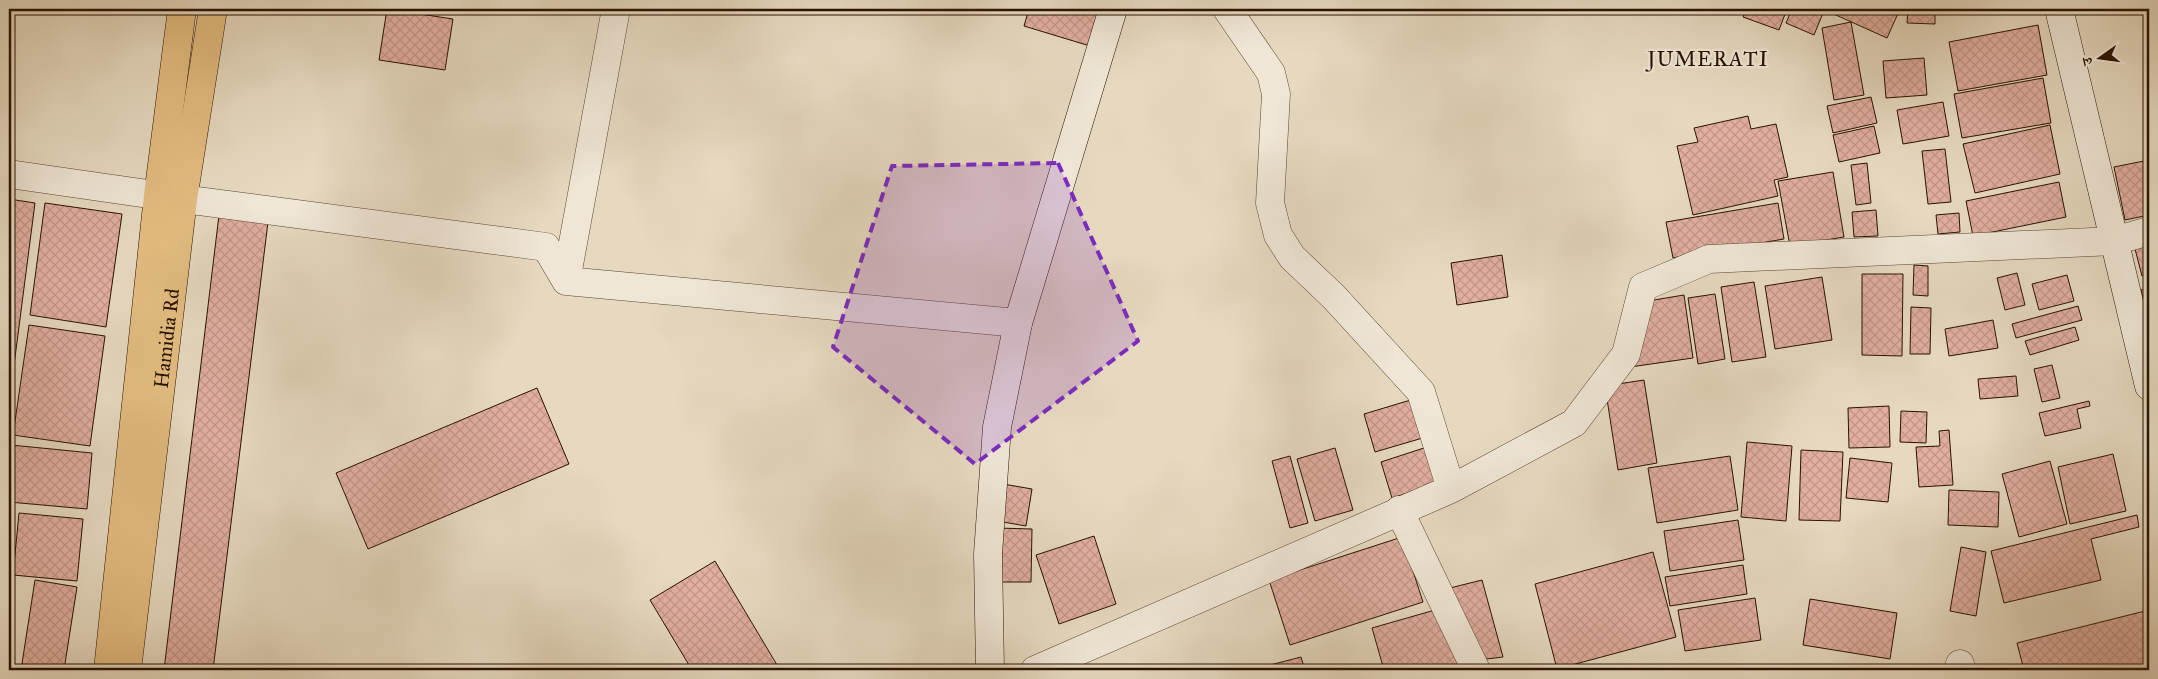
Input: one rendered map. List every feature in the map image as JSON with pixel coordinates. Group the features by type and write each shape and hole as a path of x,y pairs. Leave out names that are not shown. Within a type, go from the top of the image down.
{"main road":[{"name":"Hamidia Rd","path":"127,670 170,197 182,9"},
{"name":"Hamidia Rd","path":"108,670 170,197 213,9"}],"street":[{"path":"566,281 616,9"},
{"path":"990,670 988,554 997,427 1018,323 1113,9"},
{"path":"1227,9 1271,73 1276,94 1270,203 1278,236 1292,257 1334,297 1421,392 1451,489"},
{"path":"2059,9 2149,386"},
{"path":"9,174 546,247 566,281"},
{"path":"1035,670 1451,489 1574,423 1626,354 1643,287 1709,259 2114,241 2149,231"},
{"path":"566,281 1018,323"},
{"path":"1399,510 1476,670"}],"highlighted area":[{"path":"1058,163 1138,341 975,464 833,347 892,166"}],"building":[{"path":"387,9 453,19 445,70 379,60"},
{"path":"1029,9 1101,9 1090,46 1024,26"},
{"path":"1746,9 1787,9 1779,30 1743,17"},
{"path":"1792,9 1812,9 1823,13 1814,35 1786,23"},
{"path":"1828,9 1900,9 1887,38 1827,11"},
{"path":"1908,9 1935,9 1935,24 1907,23"},
{"path":"1851,22 1864,95 1834,100 1822,28"},
{"path":"2038,25 2047,75 1958,91 1949,42"},
{"path":"1924,58 1927,95 1886,98 1883,61"},
{"path":"2043,78 2051,123 1962,138 1954,94"},
{"path":"1871,97 1877,123 1833,133 1827,106"},
{"path":"1943,102 1949,136 1903,144 1897,110"},
{"path":"1748,116 1751,129 1776,124 1788,177 1774,180 1778,196 1693,215 1677,146 1698,142 1694,128"},
{"path":"2050,125 2060,174 1975,193 1963,144"},
{"path":"1874,126 1880,153 1839,162 1833,135"},
{"path":"1945,149 1951,202 1928,204 1922,151"},
{"path":"2149,160 2149,215 2125,220 2114,167"},
{"path":"1867,163 1871,203 1856,205 1851,165"},
{"path":"1833,172 1844,237 1790,246 1778,181"},
{"path":"2059,182 2066,217 1973,236 1966,201"},
{"path":"9,199 35,203 13,373 9,373"},
{"path":"45,203 122,214 106,327 30,315"},
{"path":"1778,203 1784,239 1673,258 1666,222"},
{"path":"1876,210 1878,236 1854,237 1852,212"},
{"path":"1959,213 1960,232 1938,234 1936,215"},
{"path":"219,215 268,222 213,670 164,670"},
{"path":"2149,241 2149,274 2142,276 2134,245"},
{"path":"1502,255 1508,297 1457,305 1451,263"},
{"path":"1914,265 1928,266 1928,296 1913,295"},
{"path":"2017,273 2025,305 2005,310 1997,278"},
{"path":"1862,274 1903,274 1902,356 1862,355"},
{"path":"2067,275 2074,301 2039,310 2032,284"},
{"path":"1822,277 1832,340 1775,349 1765,286"},
{"path":"1754,282 1766,357 1732,362 1721,287"},
{"path":"2149,288 2149,325 2141,290"},
{"path":"1715,294 1725,359 1698,364 1688,298"},
{"path":"1684,295 1693,358 1630,367 1648,301"},
{"path":"2078,306 2082,320 2016,338 2012,324"},
{"path":"1911,307 1931,308 1930,354 1910,354"},
{"path":"1993,320 1998,348 1949,356 1945,329"},
{"path":"29,325 105,336 90,446 13,435"},
{"path":"2075,327 2079,340 2030,355 2025,341"},
{"path":"2052,365 2060,398 2042,402 2034,369"},
{"path":"2016,376 2018,396 1980,399 1978,379"},
{"path":"1644,380 1657,463 1618,470 1605,386"},
{"path":"537,388 569,464 368,549 336,473"},
{"path":"1414,399 1426,437 1375,452 1364,414"},
{"path":"2089,401 2090,406 2077,409 2081,428 2045,436 2039,413"},
{"path":"1889,406 1890,447 1849,448 1848,408"},
{"path":"1901,411 1927,412 1926,443 1900,442"},
{"path":"1949,430 1953,485 1919,487 1916,447 1940,446 1939,431"},
{"path":"1747,442 1792,446 1786,521 1741,517"},
{"path":"11,445 92,453 87,509 9,502"},
{"path":"1427,447 1439,483 1392,498 1381,462"},
{"path":"1335,448 1353,510 1315,521 1297,459"},
{"path":"1801,450 1843,452 1840,521 1799,520"},
{"path":"2113,454 2126,511 2070,524 2058,467"},
{"path":"1290,456 1308,523 1290,528 1272,461"},
{"path":"1730,456 1738,510 1657,523 1648,468"},
{"path":"1850,458 1892,463 1888,502 1846,498"},
{"path":"2050,461 2067,524 2019,537 2002,474"},
{"path":"1003,484 1032,489 1026,526 997,521"},
{"path":"1949,490 1999,492 1998,527 1948,525"},
{"path":"19,513 83,519 77,581 13,575"},
{"path":"2137,515 2139,527 2091,539 2101,580 2004,603 1991,551"},
{"path":"1738,520 1744,560 1670,571 1664,531"},
{"path":"996,528 1032,529 1031,582 995,582"},
{"path":"1094,536 1116,604 1059,624 1036,555"},
{"path":"1402,537 1423,602 1290,645 1269,580"},
{"path":"1961,547 1986,552 1976,616 1950,611"},
{"path":"1653,552 1676,637 1557,669 1535,584"},
{"path":"715,561 780,670 692,670 650,600"},
{"path":"1743,565 1747,594 1670,606 1665,577"},
{"path":"35,580 77,587 64,670 21,670"},
{"path":"1482,580 1503,657 1478,660 1450,588"},
{"path":"1755,598 1761,640 1685,651 1678,610"},
{"path":"1810,599 1897,613 1890,659 1803,645"},
{"path":"1442,608 1460,670 1384,670 1372,628"},
{"path":"2149,610 2149,664 2143,666 2144,670 2024,670 2017,643"},
{"path":"1301,657 1305,670 1251,670"}],"district":[{"name":"JUMERATI","path":"1708,59"}]}
